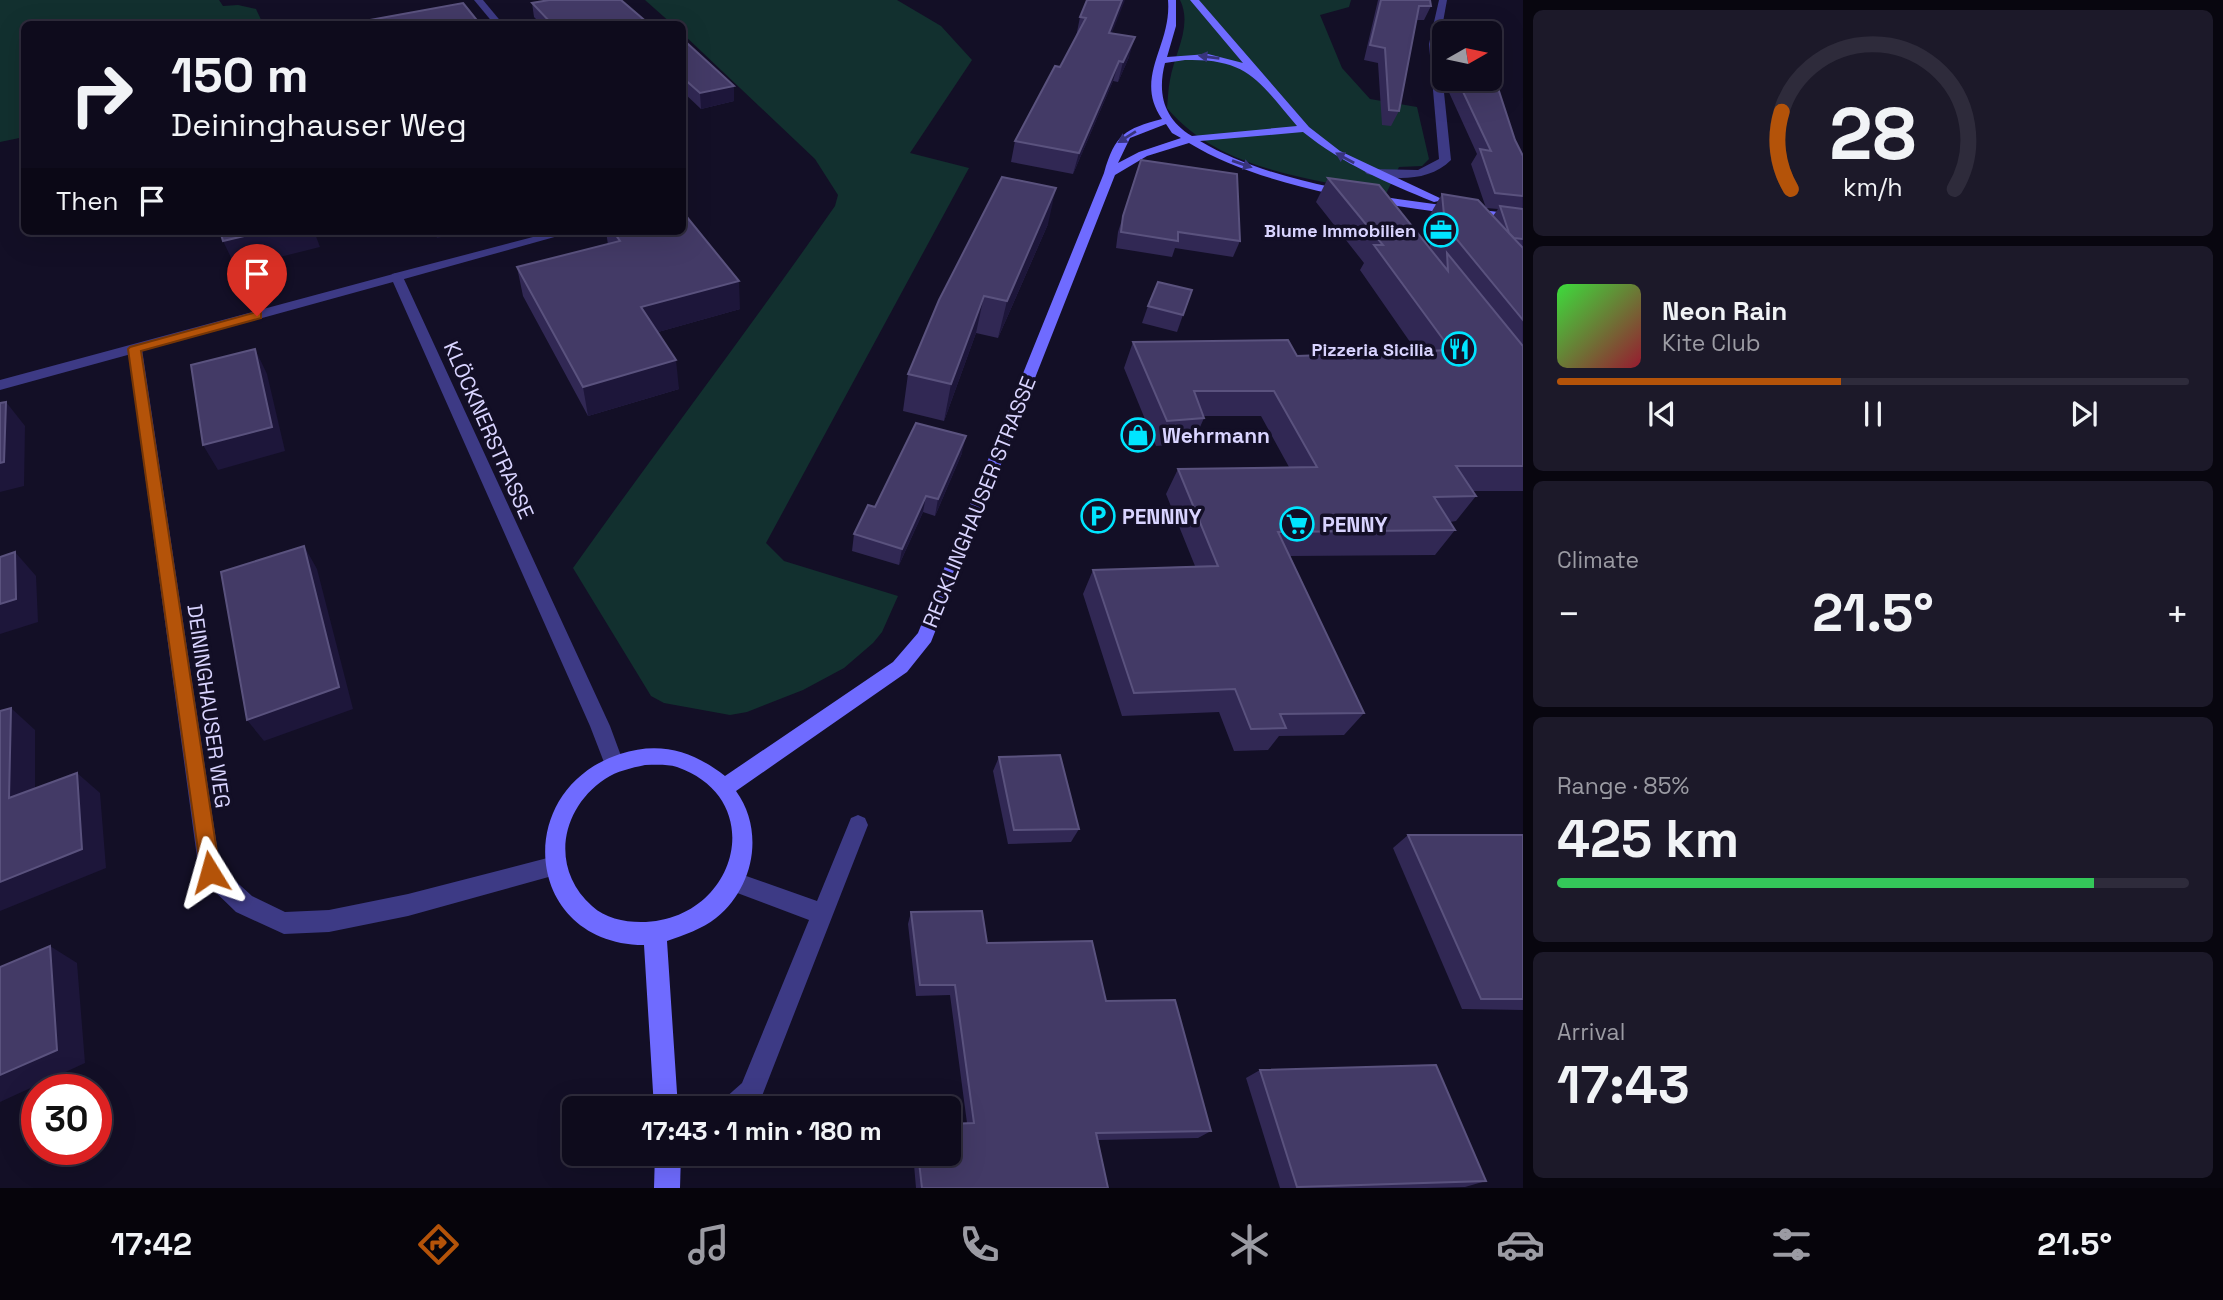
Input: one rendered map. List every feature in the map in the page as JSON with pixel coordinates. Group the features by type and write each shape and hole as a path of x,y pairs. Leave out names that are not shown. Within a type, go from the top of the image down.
{"main road":[{"path":"1172,0 1172,20 1155,89 1157,104 1165,121 1186,141 1225,159 1276,176 1363,195 1523,219"},
{"path":"1194,0 1304,129 1336,153 1371,173 1437,199 1500,216"},
{"path":"1161,61 1195,55 1212,57 1256,71"},
{"name":"RECKLINGHAUSER STRASSE","path":"725,787 900,667 925,637 1110,173 1117,143 1126,135 1165,121"},
{"path":"1110,173 1143,154 1186,141 1217,135 1304,129"},
{"path":"645,756 675,758 703,768 725,787 737,808 743,831 742,857 732,881 713,906 686,924 654,933 627,933 600,925 579,910 563,890 555,866 553,841 560,817 573,795 592,777 614,764 645,756"},
{"path":"654,933 665,1096"},
{"path":"667,1188 668,1166"}],"street":[{"path":"478,0 496,21"},
{"path":"1371,173 1432,172 1446,160 1434,44 1443,0"},
{"path":"1363,195 1392,214"},
{"path":"0,385 554,235"},
{"name":"KLÖCKNERSTRASSE","path":"397,277 600,726 614,764"},
{"name":"DEININGHAUSER WEG","path":"135,349 210,872 244,904 284,923 329,921 408,905 555,866"},
{"path":"746,1096 751,1092 858,825"},
{"path":"732,881 822,914"}],"green space":[{"path":"0,0 219,0 223,6 238,5 256,9 262,21 21,21 21,138 0,142"},
{"path":"645,0 897,0 941,26 972,60 910,153 969,168 766,543 784,561 898,596 882,632 844,668 803,690 747,712 730,715 664,703 651,696 573,568 803,252 835,206 838,195 815,159 686,37 686,21 669,21"},
{"path":"1180,0 1351,0 1349,7 1320,15 1342,68 1370,99 1417,107 1429,159 1422,166 1399,167 1386,194 1268,169 1213,146 1189,129 1167,108 1172,70 1184,30"}],"building":[{"path":"549,0 621,0 646,21 549,21 532,3"},
{"path":"1087,0 1122,0 1109,33 1135,37 1123,62 1119,61 1079,153 1015,141 1055,66 1060,67 1086,18 1080,17"},
{"path":"1381,0 1430,0 1431,6 1419,6 1399,111 1389,110 1385,48 1370,45"},
{"path":"463,3 478,21 364,21"},
{"path":"686,43 734,86 700,93 686,81"},
{"path":"1463,91 1499,91 1523,156 1523,196 1495,193 1480,149 1491,151"},
{"path":"1141,160 1237,174 1240,241 1178,232 1178,241 1121,232 1123,216"},
{"path":"1002,177 1056,188 1007,301 984,296 951,384 908,374 939,300"},
{"path":"1328,178 1379,185 1448,271 1447,253 1523,346 1523,466 1456,466 1476,496 1434,497 1455,530 1278,532 1364,713 1280,714 1286,728 1251,729 1235,689 1134,693 1093,570 1218,566 1178,469 1317,467 1274,391 1194,391 1204,418 1167,421 1133,342 1288,340 1297,356 1451,350 1374,245 1383,245"},
{"path":"1442,194 1478,200 1523,248 1523,320 1445,225"},
{"path":"1500,206 1523,209 1523,239 1514,238 1509,233"},
{"path":"686,216 739,281 641,307 676,360 583,387 517,267 620,241 616,235 686,235"},
{"path":"221,235 249,235 223,241"},
{"path":"1158,282 1192,290 1183,315 1148,306"},
{"path":"255,349 272,427 203,445 191,365"},
{"path":"6,402 4,462 0,463 0,403"},
{"path":"916,423 966,436 938,499 926,496 902,549 854,534 868,505 875,507"},
{"path":"304,546 339,687 247,720 221,572"},
{"path":"15,552 16,599 0,604 0,557"},
{"path":"11,708 9,798 77,773 82,849 0,882 0,711"},
{"path":"1060,755 1079,829 1014,830 999,757"},
{"path":"1408,835 1523,835 1523,999 1481,999"},
{"path":"982,911 987,943 1092,941 1106,1001 1175,1000 1211,1131 1096,1133 1108,1188 922,1188 919,1166 961,1166 961,1124 974,1123 955,985 920,985 911,912"},
{"path":"50,946 57,1050 0,1075 0,967"},
{"path":"1436,1065 1486,1181 1297,1187 1260,1070"}],"place":[{"name":"Blume Immobilien","path":"1441,230"},
{"name":"Pizzeria Sicilia","path":"1459,349"},
{"name":"Wehrmann","path":"1138,435"},
{"name":"PENNNY","path":"1098,516"},
{"name":"PENNY","path":"1297,524"}],"route":[{"path":"210,872 135,349 257,316"}]}
